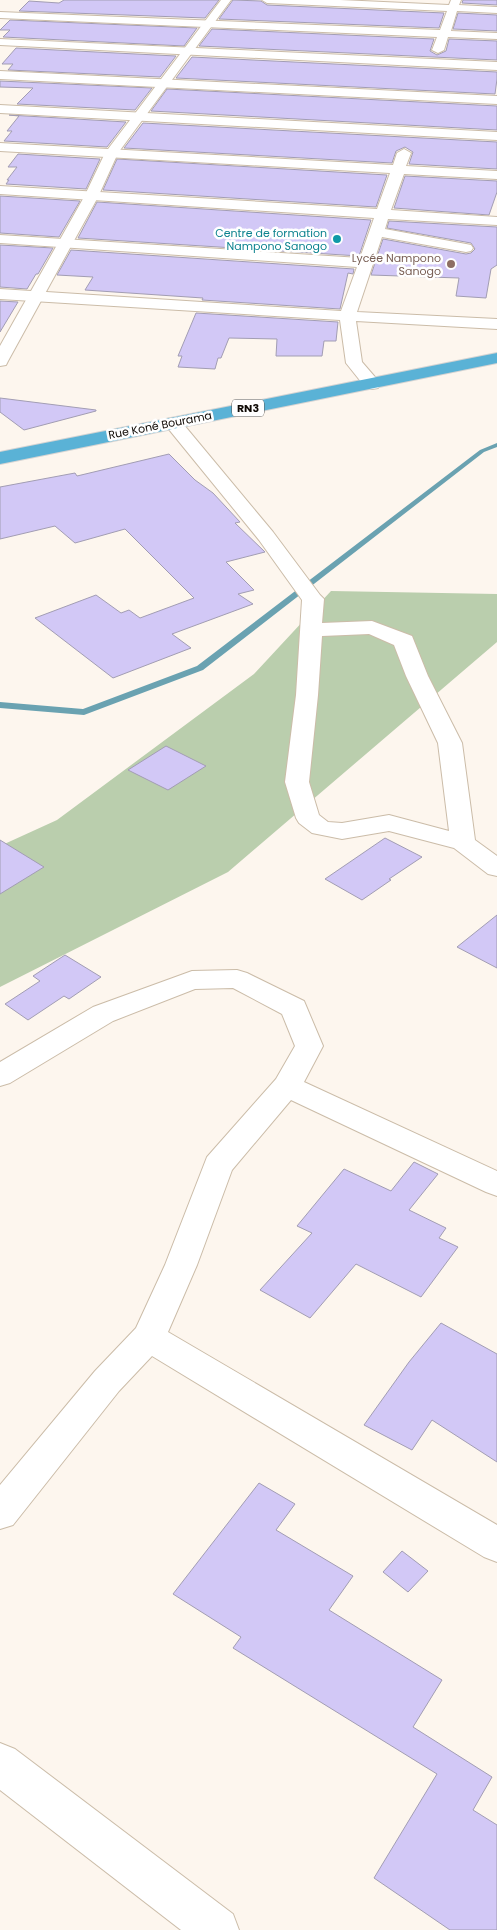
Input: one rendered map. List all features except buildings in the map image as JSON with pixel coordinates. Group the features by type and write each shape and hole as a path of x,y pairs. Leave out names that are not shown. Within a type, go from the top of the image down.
{"highway":[{"name":"Rue Koné Bourama","path":"0,458 497,358"}],"street":[{"path":"0,359 91,197 112,153 226,0"},
{"path":"267,0 455,4 497,10"},
{"path":"372,384 354,363 347,316 378,232 382,214 455,4"},
{"path":"0,15 497,36"},
{"path":"0,42 497,66"},
{"path":"0,75 497,100"},
{"path":"0,109 497,136"},
{"path":"0,147 497,175"},
{"path":"0,190 497,221"},
{"path":"378,232 466,248"},
{"path":"0,239 366,263"},
{"path":"0,294 497,324"},
{"path":"173,422 266,536 303,588 313,598 307,695 297,782 308,818 321,828 342,831 389,823 463,843 497,868"},
{"path":"311,630 372,627 404,642 417,676 450,743 463,843"},
{"path":"0,1076 103,1014 192,980 237,979 294,1008 309,1046 287,1086 218,1165 181,1265 149,1337 107,1382 0,1513"},
{"path":"287,1086 497,1184"},
{"path":"149,1337 497,1545"},
{"path":"0,1764 217,1930"}],"green space":[{"path":"331,591 497,594 497,642 228,872 0,987 0,846 57,820 254,674"}],"waterway":[{"path":"0,705 84,712 200,668 482,451 497,445"}],"place":[{"name":"Centre de formation Nampono Sanogo","path":"337,239"},
{"name":"Lycée Nampono Sanogo","path":"451,264"}]}
